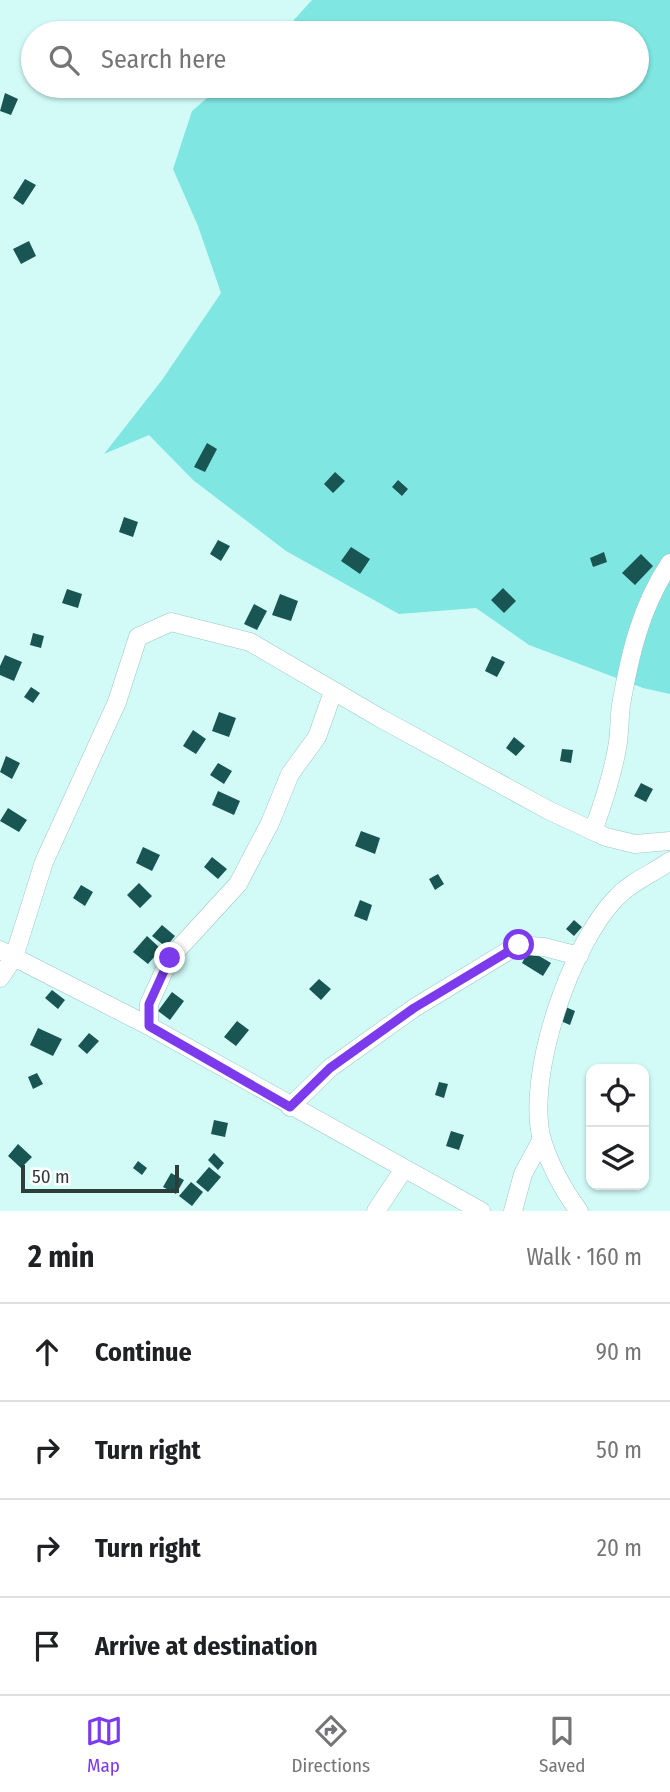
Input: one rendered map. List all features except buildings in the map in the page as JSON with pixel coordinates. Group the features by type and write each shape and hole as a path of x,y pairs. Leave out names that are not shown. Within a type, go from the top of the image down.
{"street":[{"path":"593,831 607,791 617,747 621,708 635,636 655,585 670,563"},
{"path":"0,978 7,953 44,862 117,702 138,638 171,622 250,642 333,692 548,810 606,837 635,844 670,841"},
{"path":"149,1026 149,1004 170,958 237,884 270,823 290,774 317,737 333,692"},
{"path":"579,1211 567,1195 542,1139 538,1091 561,992 592,929 616,897 641,877 670,861"},
{"path":"290,1107 330,1068 414,1008 519,945 544,947 579,956"},
{"path":"7,953 149,1026 290,1107 481,1211"},
{"path":"513,1211 523,1174 542,1139"},
{"path":"376,1211 404,1169"}],"shaded area":[{"path":"312,0 670,0 670,694 643,688 529,645 476,608 399,614 286,551 193,480 149,435 104,454 162,380 221,293 198,226 173,169 192,111 207,98 649,98 649,21 293,21"}],"route":[{"path":"170,958 149,1004 149,1026 290,1107 330,1068 414,1008 486,962 519,945"}]}
